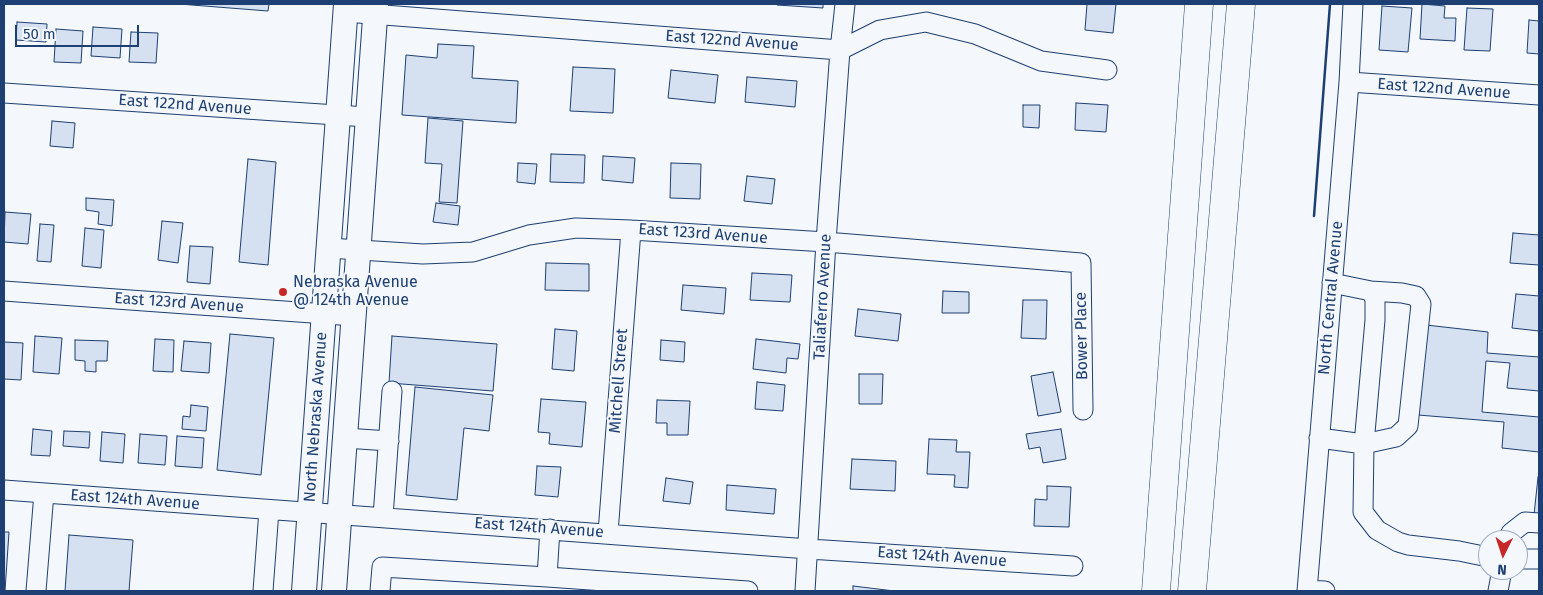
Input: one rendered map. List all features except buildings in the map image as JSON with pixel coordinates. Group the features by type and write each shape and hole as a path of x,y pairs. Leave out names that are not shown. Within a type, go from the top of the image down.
{"highway":[{"path":"1184,4 1192,88"},
{"path":"1156,591 1199,4"},
{"path":"1192,591 1234,108 1241,4"},
{"path":"1234,108 1258,4"}],"main road":[{"name":"North Nebraska Avenue","path":"304,591 345,8"},
{"name":"North Nebraska Avenue","path":"334,591 375,9"}],"street":[{"name":"Taliaferro Avenue","path":"806,591 826,242 845,4"},
{"name":"North Central Avenue","path":"1307,591 1349,82 1353,4"},
{"name":"East 122nd Avenue","path":"345,8 375,9 840,50"},
{"path":"840,50 880,30 926,22 975,34 1041,61 1108,70"},
{"name":"East 122nd Avenue","path":"1349,82 1539,95"},
{"name":"East 122nd Avenue","path":"4,93 367,117"},
{"name":"East 123rd Avenue","path":"328,248 423,254 472,252 529,235 576,228 826,242 1081,263"},
{"name":"Mitchell Street","path":"608,533 631,230"},
{"name":"Bower Place","path":"1081,263 1083,410"},
{"path":"1319,438 1364,444 1396,437 1408,426 1421,304 1416,296 1402,292 1370,292 1332,283"},
{"name":"East 123rd Avenue","path":"4,291 354,316"},
{"path":"1370,292 1375,299 1375,320 1364,444 1363,512 1377,530 1398,542 1478,555"},
{"path":"383,517 392,391"},
{"path":"345,438 389,441"},
{"name":"East 124th Avenue","path":"4,490 809,549 1073,566"},
{"path":"36,591 44,493"},
{"path":"262,591 269,510"},
{"path":"1516,530 1525,522 1539,523"},
{"path":"548,578 550,529"},
{"path":"380,591 382,567 548,578 574,585 748,591"},
{"path":"1307,591 1326,591"}],"wall":[{"path":"1314,216 1330,4"}],"place":[{"name":"Nebraska Avenue @ 124th Avenue","path":"283,292"}]}
